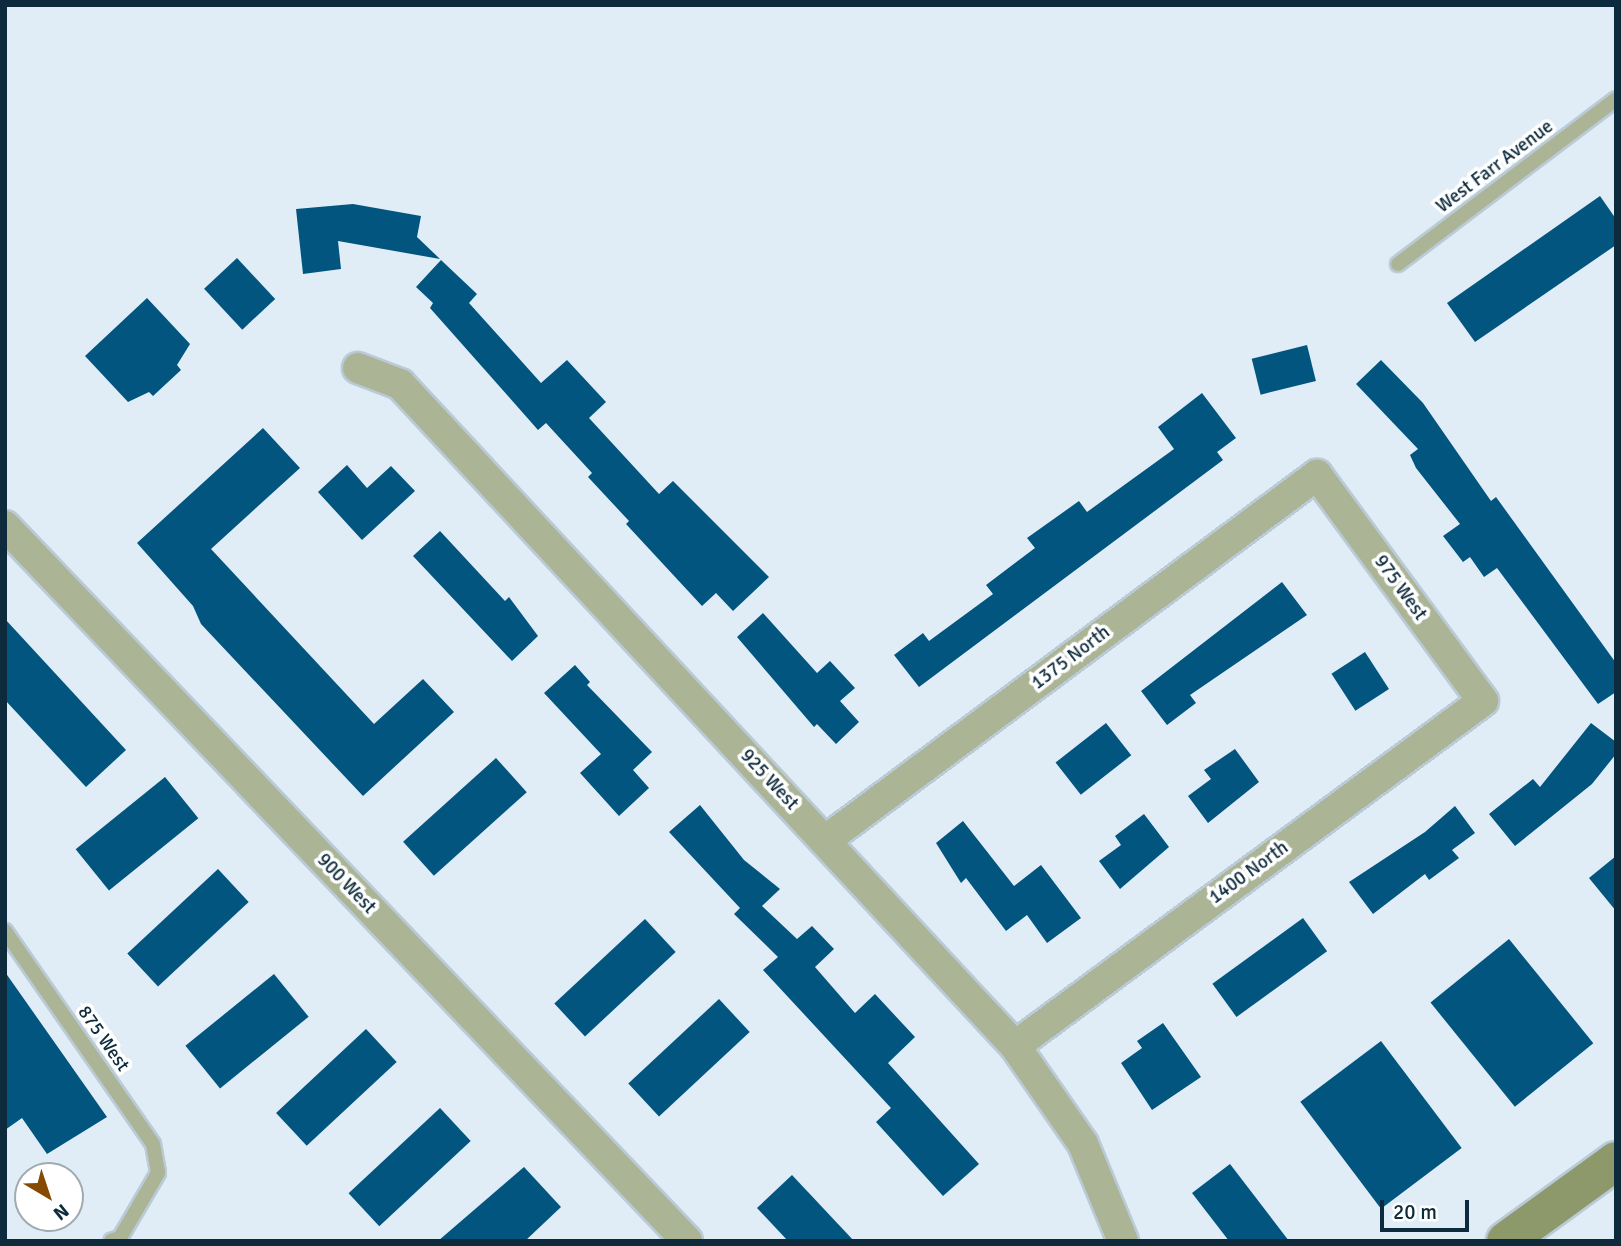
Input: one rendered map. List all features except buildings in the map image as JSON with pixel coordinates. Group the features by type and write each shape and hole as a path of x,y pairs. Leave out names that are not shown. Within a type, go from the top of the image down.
{"main road":[{"path":"1506,1241 1616,1161"}],"street":[{"name":"925 West","path":"358,368 400,384 1014,1045 1083,1144 1123,1241"},
{"name":"1375 North","path":"826,840 1317,475"},
{"name":"975 West","path":"1317,475 1483,701"},
{"name":"900 West","path":"5,526 687,1241"},
{"name":"1400 North","path":"1014,1045 1483,701"}],"lane":[{"name":"West Farr Avenue","path":"1398,264 1616,99"},
{"name":"875 West","path":"5,932 153,1144 158,1173 120,1238 111,1241"}]}
